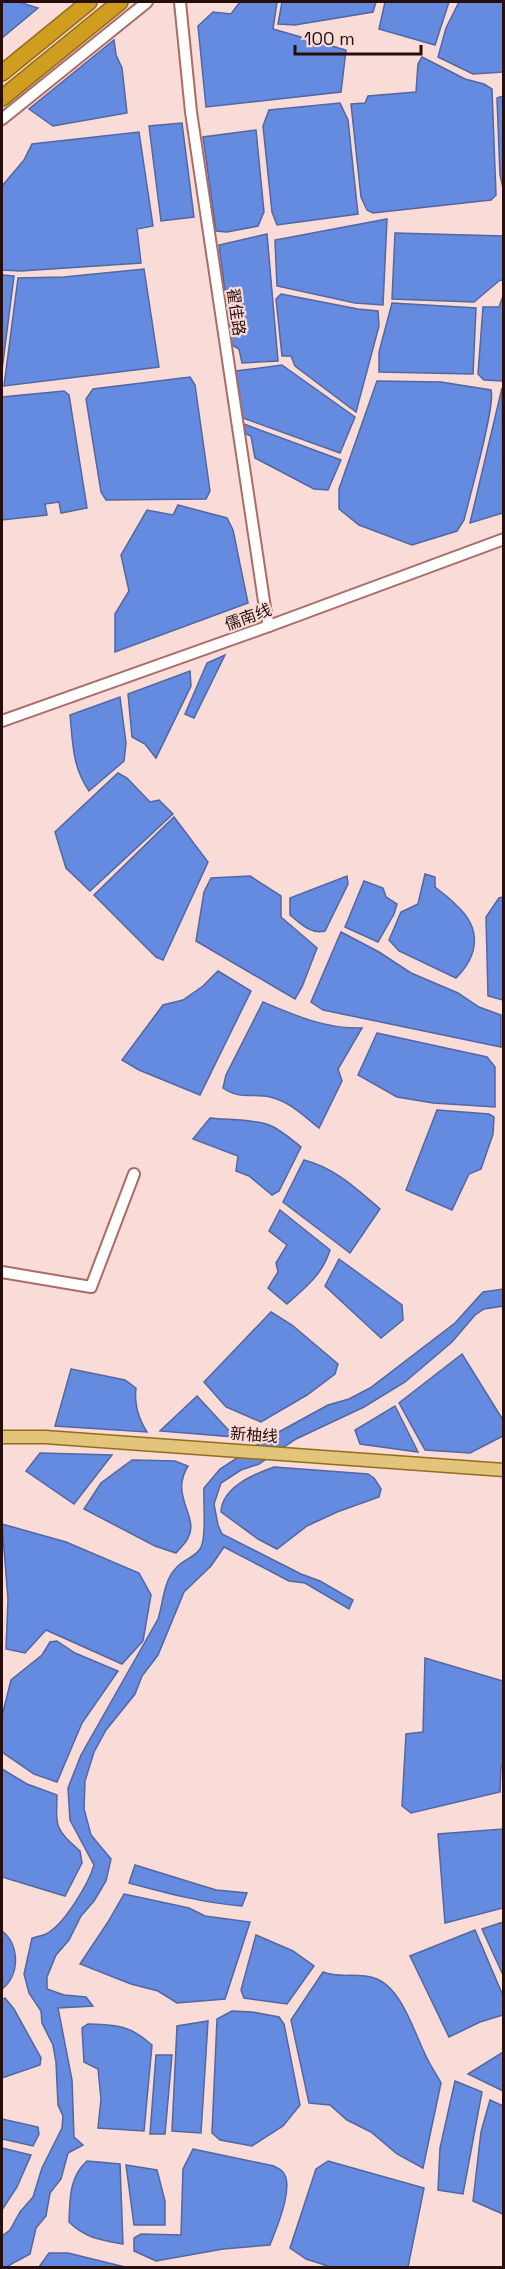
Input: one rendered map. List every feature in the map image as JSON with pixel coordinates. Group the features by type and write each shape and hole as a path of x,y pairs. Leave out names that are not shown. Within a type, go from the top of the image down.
{"highway":[{"path":"2,73 89,2"},
{"path":"2,98 120,2"}],"main road":[{"name":"新柚线","path":"2,1437 45,1437 504,1470"}],"street":[{"path":"2,119 147,2"},
{"name":"翟佳路","path":"180,2 193,124 269,626"},
{"name":"儒南线","path":"2,721 504,540"},
{"path":"2,1272 91,1287 134,1174"}],"water":[{"path":"2,2 19,2 38,8 2,38"},
{"path":"240,2 277,2 273,29 346,50 341,92 206,107 198,26 213,12 231,14"},
{"path":"282,2 376,2 373,12 295,25 278,24"},
{"path":"385,2 449,2 435,45 379,29"},
{"path":"459,2 503,2 503,72 473,74 438,57 446,28"},
{"path":"114,40 116,55 122,68 127,113 53,126 29,109"},
{"path":"422,57 465,79 484,84 492,89 496,195 491,200 373,213 367,210 361,197 351,104 365,103 368,96 416,92 418,64"},
{"path":"504,96 503,188 500,175 497,98"},
{"path":"340,103 348,120 358,214 277,225 272,212 263,126 269,110"},
{"path":"182,123 194,217 161,221 149,126"},
{"path":"256,130 264,212 258,226 227,232 216,231 203,137"},
{"path":"139,132 153,226 137,229 141,263 21,271 2,270 2,186 24,160 32,144"},
{"path":"387,219 383,305 355,303 277,286 275,240"},
{"path":"395,233 503,236 503,281 500,280 474,302 392,299"},
{"path":"267,234 278,361 242,363 239,349 232,345 219,245"},
{"path":"144,269 159,367 4,386 18,278 64,277"},
{"path":"2,275 14,276 2,370"},
{"path":"281,294 378,311 379,326 356,412 295,366 291,356 282,356 276,299"},
{"path":"503,296 503,381 484,380 478,374 483,307 499,307"},
{"path":"392,303 476,308 473,374 379,372 379,352"},
{"path":"282,365 355,417 340,453 243,418 236,371"},
{"path":"190,377 195,385 210,491 206,499 106,500 101,492 86,399 93,389"},
{"path":"377,381 441,382 491,390 490,413 481,452 464,520 457,531 412,545 359,525 339,509 339,489"},
{"path":"502,388 503,513 470,523"},
{"path":"64,391 69,395 87,508 61,513 59,502 45,504 47,515 2,520 2,397"},
{"path":"244,424 341,460 328,490 314,489 255,458 251,436 246,434"},
{"path":"178,505 227,518 233,530 248,603 115,652 115,614 129,591 121,555 147,510 173,515"},
{"path":"225,655 194,718 185,714 207,663"},
{"path":"190,671 191,686 156,758 145,744 132,737 128,694"},
{"path":"120,697 126,743 124,761 89,791 76,764 70,715"},
{"path":"118,773 127,778 150,802 159,800 173,814 90,891 66,868 55,832"},
{"path":"174,817 208,862 163,960 156,957 94,895"},
{"path":"425,874 435,877 435,887 464,914 473,932 473,951 464,969 456,978 399,951 389,940 401,912 418,904"},
{"path":"250,876 281,896 281,917 317,948 295,999 196,941 204,892 211,878"},
{"path":"347,876 348,884 325,931 310,930 290,915 290,898"},
{"path":"364,881 383,888 386,897 397,904 378,942 345,927"},
{"path":"504,897 503,1000 488,996 486,917 499,898"},
{"path":"341,932 379,952 411,973 458,993 479,1007 501,1015 501,1047 323,1010 311,1002"},
{"path":"218,971 251,991 200,1095 139,1070 122,1060 163,1005 183,1000 203,986"},
{"path":"263,1002 299,1017 324,1024 362,1028 338,1069 342,1081 319,1128 277,1099 235,1094 223,1088 226,1075"},
{"path":"377,1033 487,1057 495,1067 495,1107 433,1103 397,1097 358,1075"},
{"path":"437,1110 489,1114 494,1117 493,1134 481,1169 469,1174 452,1210 406,1190"},
{"path":"210,1118 263,1123 281,1132 301,1147 279,1191 272,1195 249,1176 236,1171 238,1156 193,1139"},
{"path":"304,1160 335,1173 380,1209 350,1253 283,1202"},
{"path":"280,1210 330,1250 318,1274 287,1304 268,1288 278,1272 276,1263 287,1245 269,1231"},
{"path":"339,1259 402,1305 403,1320 381,1338 325,1286"},
{"path":"503,1289 503,1306 484,1309 475,1315 452,1342 405,1382 364,1407 296,1439 259,1464 241,1470 221,1483 214,1504 222,1534 301,1574 320,1581 353,1600 349,1609 305,1583 289,1581 224,1547 211,1566 184,1592 158,1655 142,1676 135,1694 106,1730 94,1752 85,1781 84,1809 91,1835 111,1859 106,1881 94,1901 81,1916 69,1940 56,1955 47,1977 47,1989 64,1995 86,1997 93,2006 58,2008 72,2080 74,2137 83,2145 68,2153 61,2179 50,2193 46,2216 36,2228 30,2254 2,2267 2,2236 10,2230 20,2212 33,2197 42,2168 62,2128 63,2116 58,2105 53,2045 42,2023 41,2011 29,1993 24,1974 32,1938 46,1934 68,1913 94,1865 70,1820 68,1788 81,1755 158,1619 164,1591 172,1572 200,1549 204,1529 204,1488 220,1469 266,1439 328,1405 349,1399 370,1388 455,1323 483,1292"},
{"path":"271,1312 292,1325 338,1364 335,1374 307,1395 261,1422 226,1407 204,1382"},
{"path":"462,1354 503,1420 503,1436 470,1453 425,1450 399,1403"},
{"path":"71,1369 125,1380 136,1388 137,1411 147,1432 55,1426"},
{"path":"197,1396 235,1437 160,1431"},
{"path":"395,1406 418,1452 360,1444 355,1430"},
{"path":"40,1453 112,1455 74,1504 26,1471"},
{"path":"132,1460 175,1461 188,1466 182,1487 191,1530 187,1540 176,1553 155,1546 84,1509 101,1483"},
{"path":"274,1467 368,1474 374,1478 381,1489 379,1497 307,1526 277,1549 258,1539 221,1512 227,1495 240,1483 257,1473"},
{"path":"2,1524 66,1542 139,1573 151,1595 143,1641 122,1664 46,1630 25,1653 6,1649 8,1599"},
{"path":"57,1641 75,1653 118,1671 82,1723 57,1782 34,1774 2,1752 2,1716 11,1680 42,1655 50,1642"},
{"path":"425,1658 503,1681 503,1766 501,1766 500,1792 411,1813 402,1806 406,1734 423,1732"},
{"path":"2,1769 27,1784 57,1795 59,1827 66,1838 80,1851 82,1863 65,1896 2,1877"},
{"path":"503,1829 503,1908 445,1923 438,1834"},
{"path":"135,1865 216,1890 247,1893 242,1906 213,1903 171,1894 129,1883"},
{"path":"124,1894 189,1908 205,1916 250,1922 225,1999 177,2003 158,1991 131,1984 80,1964"},
{"path":"504,1922 503,1975 482,1929"},
{"path":"475,1930 503,1996 503,2015 480,2022 449,2037 410,1956"},
{"path":"2,1931 12,1944 16,1960 12,1976 2,1989"},
{"path":"256,1935 293,1951 314,1966 287,2004 244,1998 241,1990"},
{"path":"323,1972 374,1978 392,1990 406,2011 441,2083 423,2168 397,2154 371,2132 347,2120 330,2105 309,2103 291,2020"},
{"path":"5,1998 14,2009 41,2058 40,2065 2,2078 2,2000"},
{"path":"232,2011 279,2017 284,2024 300,2105 283,2126 252,2146 220,2140 212,2133 217,2019"},
{"path":"208,2021 201,2133 172,2131 177,2026"},
{"path":"88,2024 122,2027 137,2033 152,2045 144,2131 98,2128 101,2099 98,2069 84,2062 82,2028"},
{"path":"503,2052 503,2091 468,2074"},
{"path":"156,2055 172,2055 165,2134 150,2134"},
{"path":"455,2081 482,2092 463,2194 438,2190 440,2148"},
{"path":"490,2100 503,2106 503,2214 473,2201 481,2132"},
{"path":"2,2119 38,2127 39,2134 33,2146 2,2139"},
{"path":"2,2148 31,2155 17,2187 2,2210"},
{"path":"193,2149 274,2166 282,2171 286,2177 286,2196 270,2245 223,2249 156,2261 134,2251 134,2238 141,2234 181,2235 183,2169"},
{"path":"87,2161 120,2164 123,2244 87,2235 69,2222 70,2197 74,2181"},
{"path":"328,2161 424,2188 408,2267 331,2267 306,2259 290,2248 316,2169"},
{"path":"126,2165 157,2170 165,2201 165,2225 134,2225"},
{"path":"49,2253 68,2253 125,2267 39,2267"}]}
